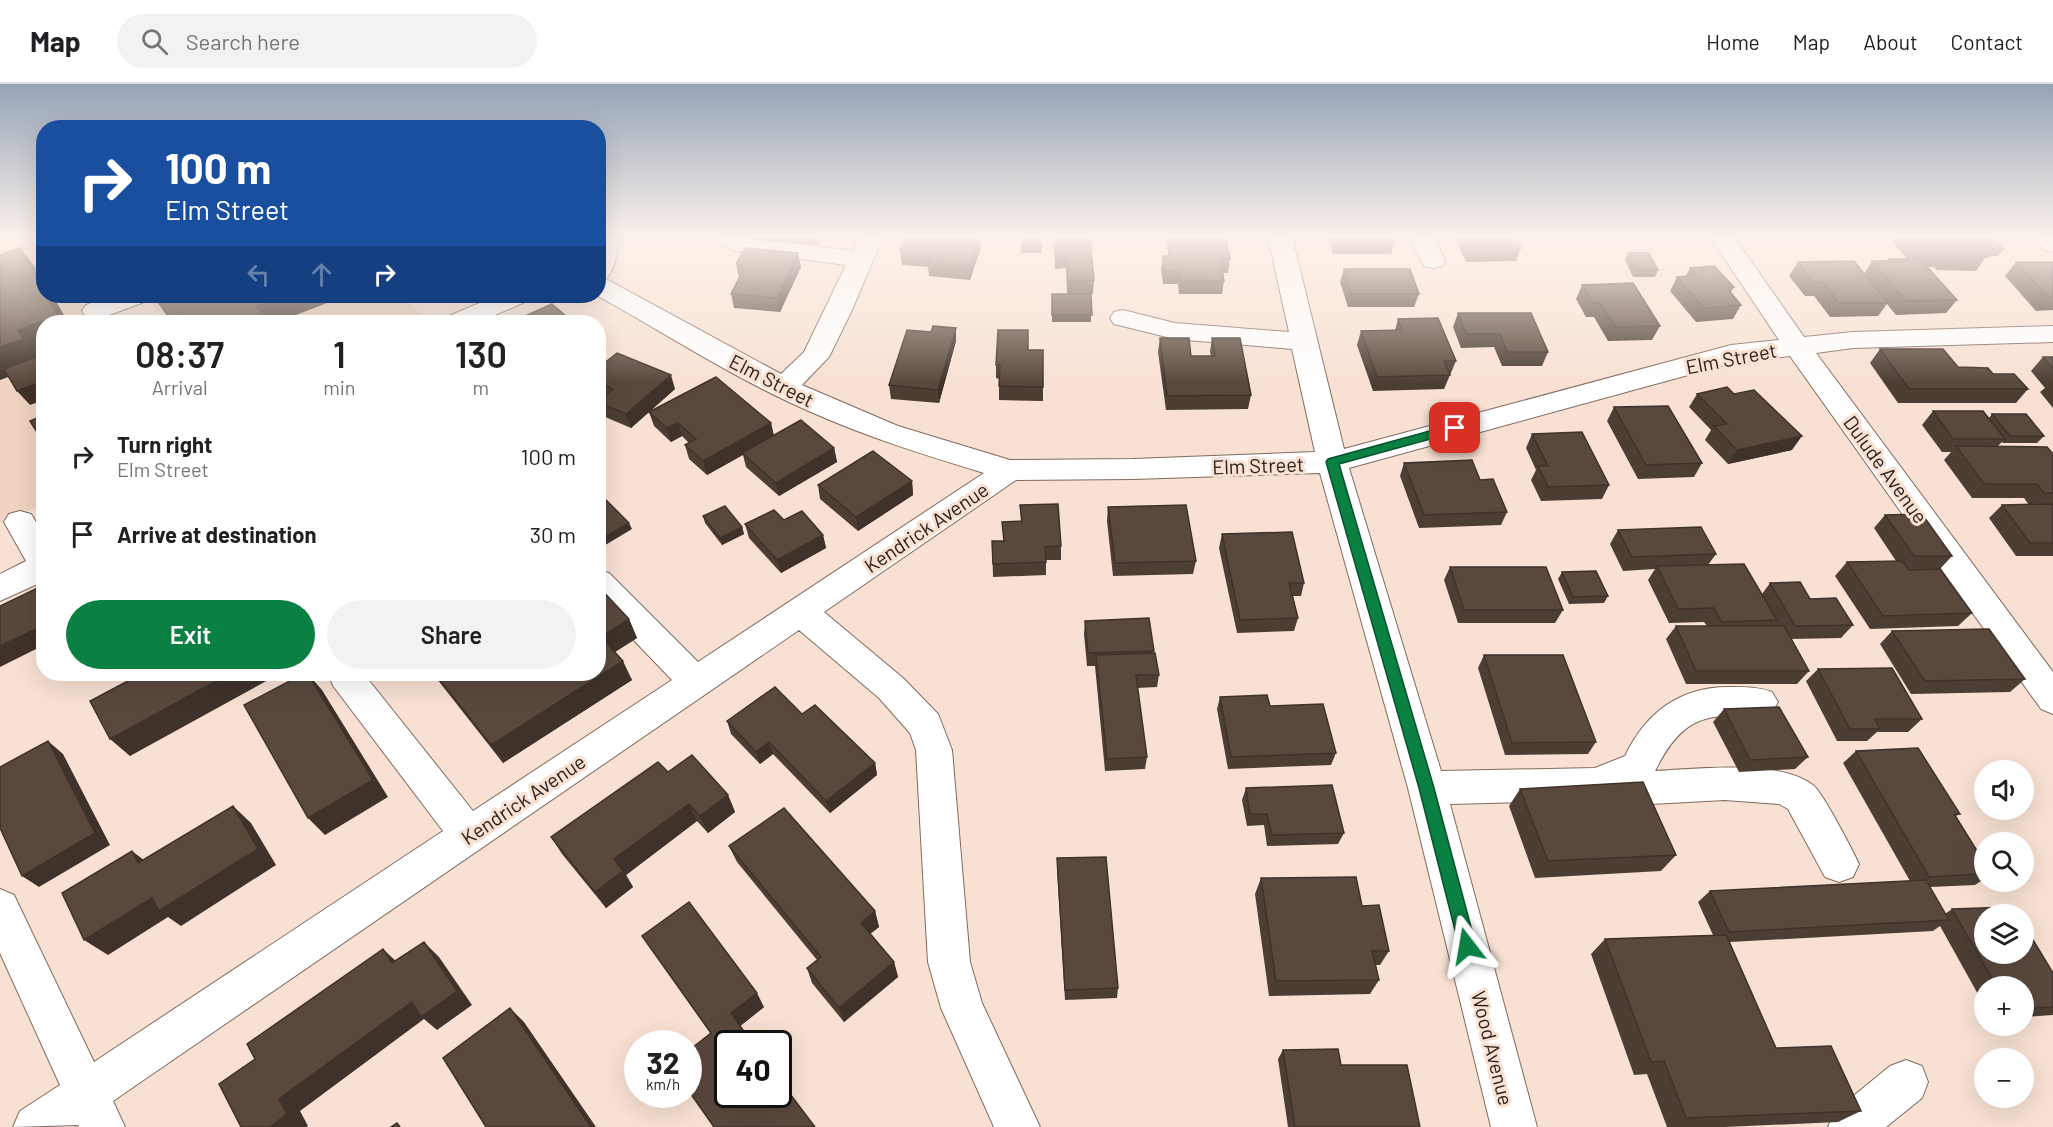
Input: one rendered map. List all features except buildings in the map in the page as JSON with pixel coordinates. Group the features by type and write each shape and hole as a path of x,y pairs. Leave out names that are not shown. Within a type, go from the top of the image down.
{"street":[{"path":"784,387 815,357 850,286"},
{"name":"Wood Avenue","path":"1291,286 1332,462 1427,788 1514,1127"},
{"name":"Dulude Avenue","path":"1755,286 2053,699"},
{"name":"Elm Street","path":"606,289 784,387 859,422 1010,470 1133,469 1332,462 1731,354 1852,340 2053,334"},
{"path":"94,310 114,303"},
{"path":"474,315 500,303"},
{"path":"1123,318 1175,331 1304,342"},
{"name":"Kendrick Avenue","path":"36,1127 95,1110 469,835 1010,470"},
{"path":"21,521 36,550"},
{"path":"0,588 36,570"},
{"path":"606,590 696,682"},
{"path":"801,612 891,688 925,725 934,750 949,962 962,1008 1017,1127"},
{"path":"349,681 469,835"},
{"path":"1597,784 1639,767 1643,752 1671,719 1699,704 1760,702"},
{"path":"1427,788 1597,784 1652,788 1725,784 1783,788 1801,797 1839,864"},
{"path":"0,909 95,1110"},
{"path":"1851,1127 1906,1082"}],"shaded area":[{"path":"0,286 36,286 36,303 81,303 90,315 36,315 36,507 0,523"},
{"path":"151,303 410,303 423,315 161,315"}],"route":[{"path":"1455,428 1332,462 1427,788 1467,946"}]}
